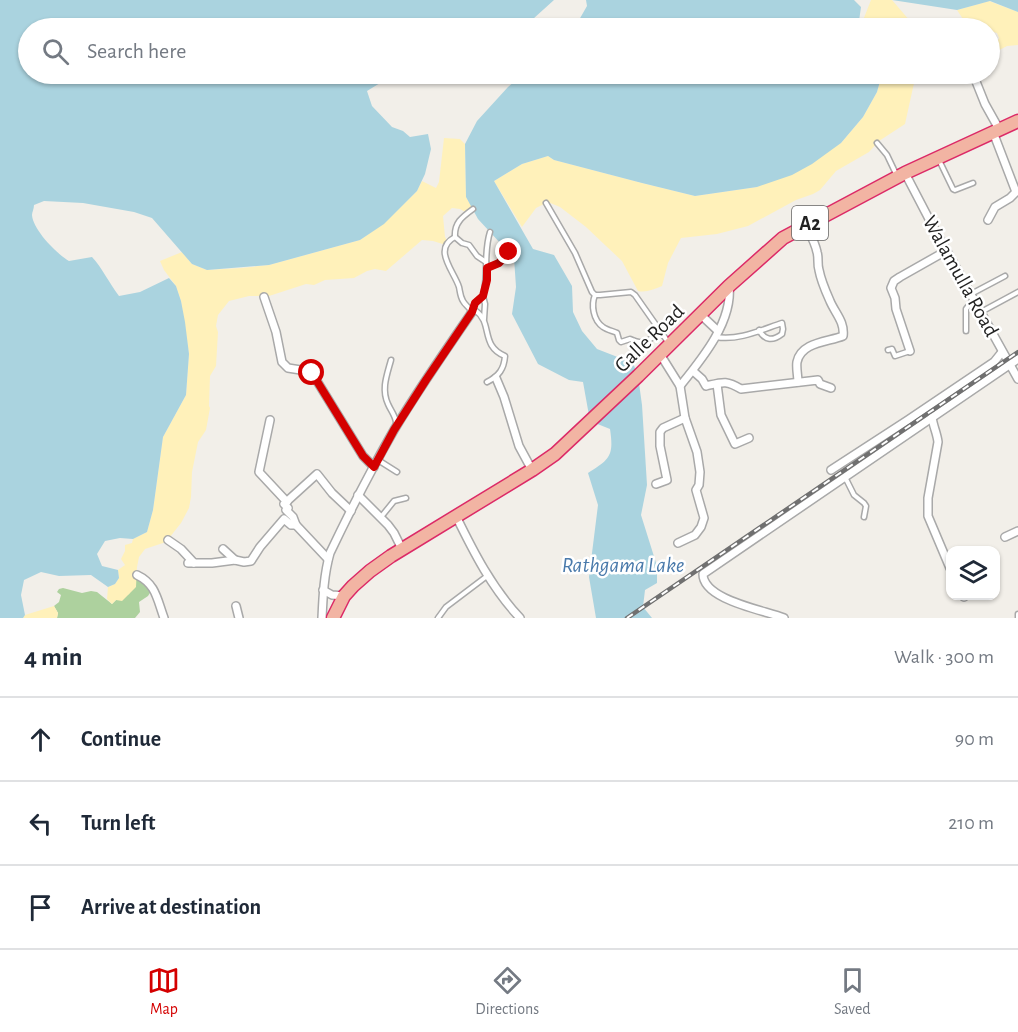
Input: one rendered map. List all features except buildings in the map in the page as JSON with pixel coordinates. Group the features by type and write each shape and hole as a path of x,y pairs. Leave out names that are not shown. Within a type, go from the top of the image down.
{"highway":[{"name":"Galle Road","path":"333,618 344,596 370,571 555,454 729,286 783,238 901,175 1018,121"}],"street":[{"path":"977,84 1016,192 995,207 988,220"},
{"name":"Walamulla Road","path":"901,175 1018,379"},
{"path":"798,382 797,362 802,352 809,346 843,336 844,330 822,281 818,265 819,255 806,226"},
{"path":"910,351 891,288 894,281 946,250"},
{"path":"680,386 700,362 716,334 727,310 730,297 729,286"},
{"path":"264,297 276,332 282,362 288,368 312,373 357,447 374,467"},
{"path":"322,618 323,590 328,559 358,495 397,426 472,312"},
{"path":"701,315 716,334"},
{"path":"831,470 994,362 1002,352"},
{"path":"660,354 680,386 685,418 697,452 700,472 699,485 696,490 704,518 695,535 678,543"},
{"path":"784,618 731,601 718,594 708,588 703,581 703,574 1018,359"},
{"path":"693,371 706,386 733,384 741,389 818,380 820,384 831,388"},
{"path":"496,378 519,446 532,470"},
{"path":"717,384 721,415 735,444 749,438"},
{"path":"932,417 938,442 928,498 928,516 946,557"},
{"path":"656,484 667,480 660,446 660,432 663,428 685,418"},
{"path":"270,420 259,472 287,502 286,510 293,517 296,525 328,559"},
{"path":"287,502 317,474 332,493 351,510"},
{"path":"358,495 394,533 402,549"},
{"path":"456,516 487,576 518,618"},
{"path":"168,540 181,549 191,563 235,560 244,562 251,561 284,519 291,525 296,525"},
{"path":"1005,537 1018,531"},
{"path":"223,549 235,560"},
{"path":"137,575 148,581 153,588 164,618"},
{"path":"323,590 332,595 344,596"},
{"path":"236,606 239,618"}],"lane":[{"path":"877,143 901,175"},
{"path":"938,157 953,189 956,190 973,183"},
{"path":"546,203 575,253 595,295"},
{"path":"473,209 462,216 455,226 455,237 469,245 486,265"},
{"path":"484,322 486,304 483,296 487,280 487,242 490,232"},
{"path":"455,237 446,245 445,251 463,301 472,312 476,311 481,315 491,346 505,356 504,364 496,378 487,382"},
{"path":"486,265 499,263 509,252"},
{"path":"966,331 966,309 972,297 1005,276"},
{"path":"595,295 631,292 670,345"},
{"path":"981,312 1018,292"},
{"path":"595,295 594,316 602,327 617,333 618,340 621,342 630,339 641,343 661,331"},
{"path":"472,312 475,303 483,296"},
{"path":"716,334 723,338 740,337 759,330 782,323 782,334 769,340 765,339 759,330"},
{"path":"888,350 892,349 895,356 910,351"},
{"path":"391,360 384,391 397,426"},
{"path":"378,460 397,472"},
{"path":"844,476 854,495 866,506 864,517"},
{"path":"381,518 394,501 406,498"},
{"path":"438,618 446,607 487,576"}],"green space":[{"path":"137,577 153,588 148,596 139,602 140,612 135,618 57,618 58,613 54,606 59,602 61,595 57,592 59,589 82,593 97,592 112,604 129,594"}],"sand":[{"path":"871,0 892,0 907,18 864,18"},
{"path":"989,1 1018,12 1018,45 1007,46 1000,50 1000,18 962,18 957,10"},
{"path":"879,84 914,84 905,124 879,141 869,152 836,171 820,190 813,194 796,200 748,226 717,234 681,238 668,263 662,286 650,290 638,291 622,261 586,227 560,207 548,202 536,208 522,227 494,181 522,164 548,156 554,160 695,196 757,187 841,143 863,117"},
{"path":"444,138 460,139 465,144 466,197 473,209 467,213 452,208 443,216 445,237 448,242 446,245 422,240 386,271 375,269 354,278 325,280 269,296 249,296 229,301 218,315 216,366 210,376 210,408 206,430 198,442 192,472 189,508 166,542 145,549 139,557 136,587 122,601 116,600 112,604 107,599 108,587 115,584 119,578 118,570 125,565 121,559 125,545 132,543 133,539 147,532 153,510 163,437 186,395 189,354 181,301 176,286 160,261 182,252 192,264 207,270 241,268 269,265 360,240 384,223 417,191 422,181 436,188 439,182"},
{"path":"54,606 58,613 57,618 23,618 25,615"}],"water":[{"path":"0,0 554,0 534,18 18,18 18,84 378,84 367,91 372,106 392,127 403,131 410,137 428,134 431,149 425,174 417,191 384,224 360,240 269,265 207,270 192,264 152,218 134,212 83,203 44,201 34,205 33,221 46,241 69,261 92,257 119,296 140,292 169,278 176,286 181,301 189,354 186,395 163,437 153,510 147,532 133,539 120,538 105,541 97,554 102,566 118,570 119,578 115,584 108,587 91,575 59,576 41,572 24,580 21,595 25,615 23,618 0,618"},
{"path":"586,0 854,0 861,7 859,18 580,18 587,6"},
{"path":"892,0 1018,0 1018,12 990,1 957,10"},
{"name":"Rathgama Lake","path":"511,84 879,84 863,117 841,143 792,175 757,187 695,196 554,160 548,156 522,164 494,181 533,249 554,255 572,286 573,312 582,331 597,349 633,363 638,376 647,485 641,515 657,566 657,583 645,590 643,607 652,618 596,618 589,577 598,505 588,473 609,456 611,451 610,429 590,421 583,382 569,380 538,364 512,314 516,287 514,258 478,219 466,197 465,144 477,121"}],"railway":[{"path":"627,618 1018,352"}],"route":[{"path":"312,373 363,456 374,467 394,430 472,312 475,303 483,296 487,268 499,263 509,252"}]}
